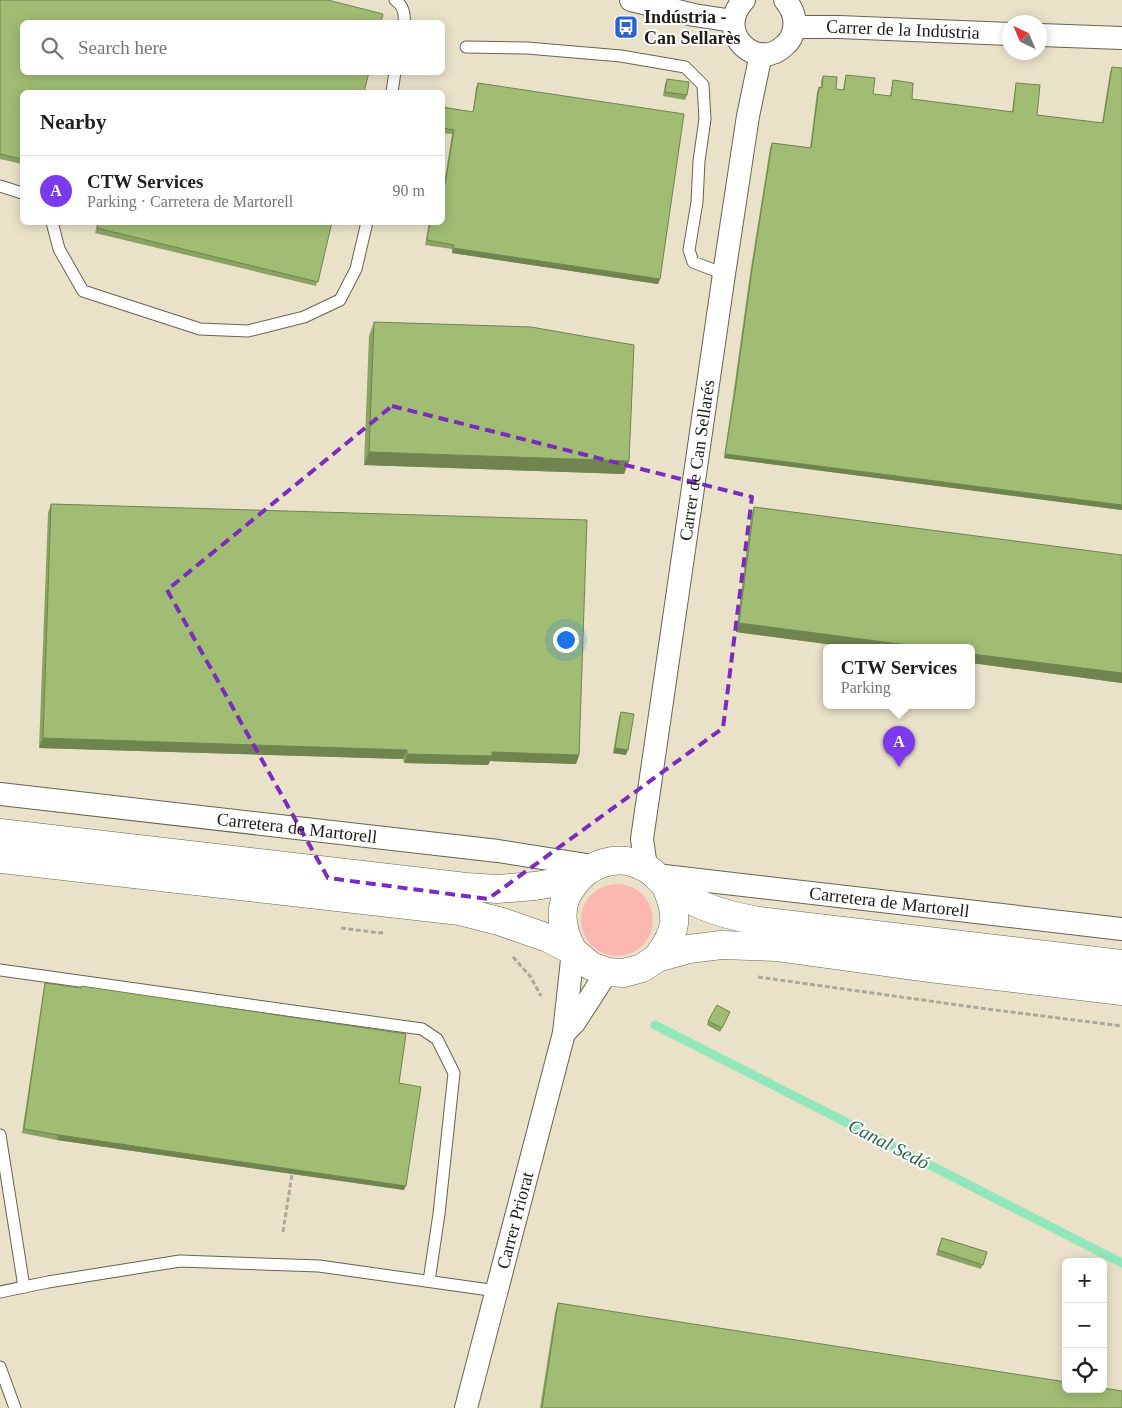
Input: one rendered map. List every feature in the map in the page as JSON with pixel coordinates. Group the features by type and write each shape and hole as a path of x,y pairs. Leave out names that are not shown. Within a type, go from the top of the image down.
{"main road":[{"name":"Carretera de Martorell","path":"0,833 497,889 535,886 585,873 607,862 621,860 634,863 692,900 733,917 1122,964"},
{"path":"0,858 460,911 502,922 548,938 573,951 591,966 607,972 624,973 642,968 657,958 668,944 674,927 674,910 656,876"},
{"path":"573,951 565,936 562,921 563,906 568,892 585,873"},
{"path":"657,958 721,945 776,948 1122,990"}],"street":[{"path":"631,0 694,15 733,21"},
{"path":"744,0 738,7 733,21 734,32 739,42 747,49 761,54 772,53 782,48 792,37 795,20 790,6 784,0"},
{"name":"Carrer de la Indústria","path":"794,27 1002,34"},
{"path":"1047,35 1122,38"},
{"name":"Carrer de Can Sellarés","path":"656,876 642,839 724,274 748,116 761,54"},
{"name":"Carretera de Martorell","path":"0,794 498,851 585,873"},
{"name":"Carretera de Martorell","path":"656,876 1122,929"},
{"name":"Carrer Priorat","path":"466,1408 565,1027 573,951"},
{"name":"Carrer Priorat","path":"565,1027 574,1023 607,972"}],"lane":[{"path":"395,0 405,14 404,20"},
{"path":"466,46 527,48 621,56 685,67 703,85 705,119 699,161 697,202 689,250 692,262 724,274"},
{"path":"392,90 395,75"},
{"path":"0,186 20,192"},
{"path":"53,225 59,250 83,291 200,329 248,331 304,316 340,300 356,269 366,225"},
{"path":"0,970 422,1029 437,1038 454,1073 439,1214 429,1281"},
{"path":"0,1135 24,1287"},
{"path":"0,1292 48,1282 180,1261 319,1266 497,1291"},
{"path":"0,1367 4,1390 15,1408"}],"path":[{"path":"333,927 380,933 389,931"},
{"path":"510,954 530,976 552,1015 565,1027"},
{"path":"750,975 986,1009 1122,1026"},
{"path":"283,1232 292,1174"}],"highlighted area":[{"path":"392,406 752,497 723,728 488,899 328,878 167,590"}],"shaded area":[{"path":"0,0 1122,0 1122,1408 0,1408"},
{"path":"617,884 637,890 647,900 653,920 647,940 637,950 617,956 597,950 587,940 581,920 587,900 597,890"}],"building":[{"path":"0,0 328,0 383,14 382,20 20,20 20,75 368,75 364,90 20,90 20,159 0,154"},
{"path":"1112,67 1122,68 1122,505 725,454 772,143 811,148 819,87 822,88 823,76 837,77 836,89 844,90 846,75 875,78 873,94 891,96 893,80 913,83 912,99 1013,112 1016,83 1040,85 1037,115 1103,123"},
{"path":"667,79 689,82 687,95 665,92"},
{"path":"478,83 684,114 660,279 453,248 454,245 427,240 430,225 445,225 445,184 454,130 445,128 445,107 473,112"},
{"path":"98,225 331,225 318,282 97,228"},
{"path":"374,322 531,327 634,345 629,461 369,452"},
{"path":"51,504 587,520 579,755 492,752 492,756 407,754 407,750 43,738"},
{"path":"754,507 1122,555 1122,673 975,654 975,644 899,644 739,623"},
{"path":"621,712 634,714 628,750 615,748"},
{"path":"45,983 81,988 81,986 406,1034 399,1083 421,1087 406,1186 24,1129"},
{"path":"717,1005 730,1012 722,1028 708,1021"},
{"path":"942,1238 987,1252 983,1265 938,1250"},
{"path":"558,1303 1062,1381 1062,1393 1107,1393 1107,1389 1122,1391 1122,1408 542,1408"}],"waterway":[{"name":"Canal Sedó","path":"655,1025 1122,1263"}],"place":[{"name":"Indústria - Can Sellarès","path":"626,27"},
{"name":"CTW Services","path":"899,767"}]}
